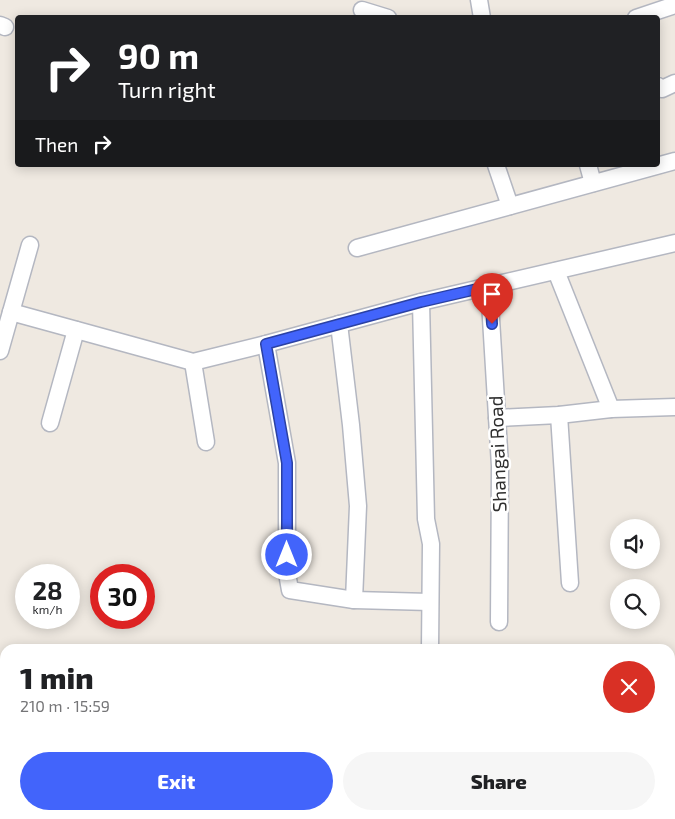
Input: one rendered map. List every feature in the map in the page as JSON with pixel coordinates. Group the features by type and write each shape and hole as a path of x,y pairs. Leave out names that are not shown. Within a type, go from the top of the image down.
{"street":[{"path":"479,0 482,15"},
{"path":"645,15 675,5"},
{"path":"362,9 379,15"},
{"path":"660,89 675,84"},
{"path":"660,165 675,161"},
{"path":"497,167 510,206"},
{"path":"589,167 593,183"},
{"path":"357,248 653,167"},
{"path":"11,312 193,362 421,302 675,243"},
{"path":"0,350 30,245"},
{"path":"556,271 610,409"},
{"name":"Shangai Road","path":"490,286 500,466 499,622"},
{"path":"421,302 426,519 431,544 430,644"},
{"path":"339,324 358,506 354,600"},
{"path":"50,423 76,330"},
{"path":"266,344 287,463 287,573 290,590 354,600 430,602"},
{"path":"193,362 206,442"},
{"path":"497,418 560,415 610,409 675,407"},
{"path":"560,415 570,583"}],"route":[{"path":"287,555 287,463 266,344 421,302 490,286 492,324"}]}
